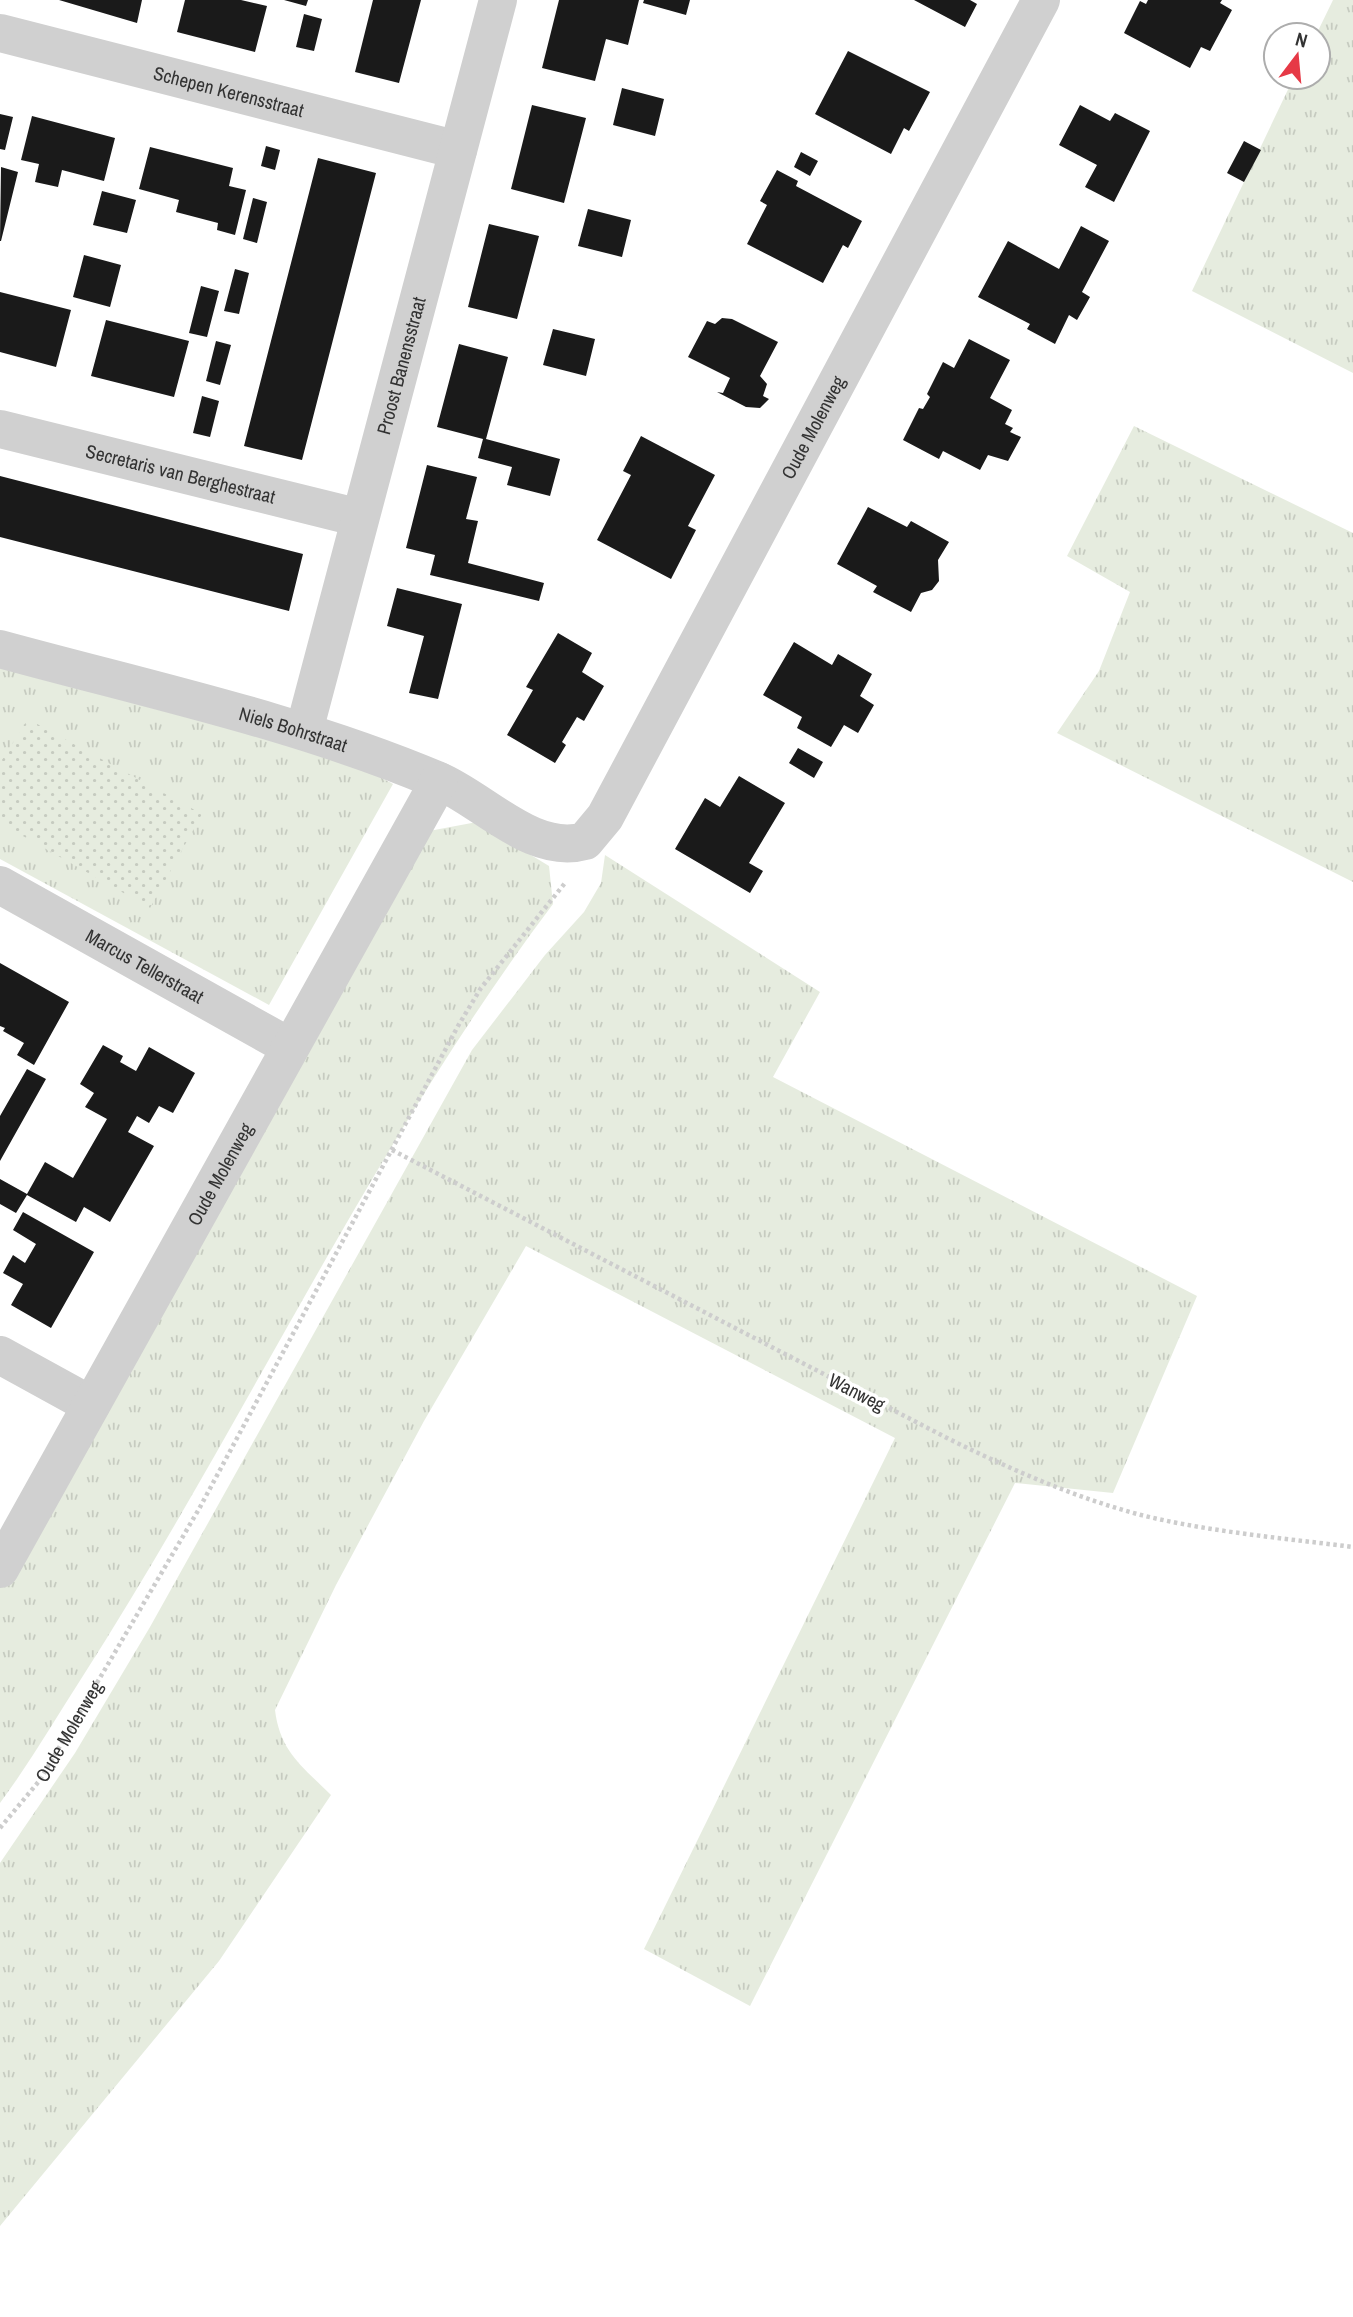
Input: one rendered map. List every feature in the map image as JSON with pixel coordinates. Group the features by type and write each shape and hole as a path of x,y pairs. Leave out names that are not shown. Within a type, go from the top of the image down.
{"street":[{"name":"Proost Banensstraat","path":"304,731 498,0"},
{"name":"Oude Molenweg","path":"574,844 594,834 605,817 1041,0"},
{"name":"Schepen Kerensstraat","path":"0,33 458,150"},
{"name":"Secretaris van Berghestraat","path":"0,429 360,518"},
{"name":"Niels Bohrstraat","path":"0,649 304,731 439,781 532,835 559,843 574,844"},
{"name":"Oude Molenweg","path":"0,1569 439,781"},
{"name":"Marcus Tellerstraat","path":"0,885 290,1047"},
{"path":"0,1355 91,1405"}],"path":[{"name":"Oude Molenweg","path":"0,1828 40,1780 199,1509 481,988 565,883"},
{"name":"Wanweg","path":"392,1150 922,1426 1040,1481 1089,1500 1164,1520 1353,1547"}],"green space":[{"path":"1333,0 1353,0 1353,373 1192,291 1287,91 1332,91 1332,21 1323,21"},
{"path":"1134,426 1353,533 1353,882 1057,733 1099,671 1130,592 1067,556"},
{"path":"0,663 331,751 393,784 269,1005 0,859"},
{"path":"28,719 202,814 150,908 0,823 0,763"},
{"path":"477,822 549,866 553,904 487,996 425,1091 141,1583 0,1803 0,1580 429,831"},
{"path":"605,855 820,992 773,1077 1197,1296 1113,1493 1015,1483 750,2006 644,1949 895,1438 526,1246 424,1421 336,1585 275,1710 282,1737 294,1758 331,1795 219,1961 0,2226 0,1863 75,1753 150,1627 472,1050 545,955 584,912 601,883"}],"building":[{"path":"59,0 142,0 137,23"},
{"path":"185,0 241,0 267,6 255,52 177,32"},
{"path":"284,0 308,0 306,6"},
{"path":"373,0 421,0 399,83 355,72"},
{"path":"559,0 639,0 628,45 606,39 595,81 542,68"},
{"path":"644,0 690,0 686,15 643,3"},
{"path":"914,0 970,0 977,4 965,27"},
{"path":"1148,0 1222,0 1220,3 1232,10 1210,51 1201,47 1190,68 1124,33 1140,1 1146,4"},
{"path":"304,14 322,19 314,51 296,47"},
{"path":"848,51 930,92 909,131 904,128 891,154 815,114"},
{"path":"622,88 664,99 655,136 613,125"},
{"path":"532,105 586,118 564,203 511,189"},
{"path":"1080,105 1110,121 1115,113 1150,131 1114,202 1085,187 1097,165 1059,145"},
{"path":"0,114 13,117 5,150 0,149"},
{"path":"32,116 115,138 104,181 62,170 58,187 35,182 39,164 21,160"},
{"path":"1244,141 1261,150 1244,182 1227,173"},
{"path":"266,146 280,150 275,170 261,166"},
{"path":"150,147 233,168 229,186 246,190 235,235 217,230 218,223 176,212 179,200 139,189"},
{"path":"801,152 818,161 810,176 794,167"},
{"path":"318,158 376,173 302,460 244,446"},
{"path":"1,167 18,172 0,241"},
{"path":"777,170 798,181 796,186 862,221 848,248 843,245 823,283 747,244 767,205 760,201"},
{"path":"102,191 136,200 127,233 93,225"},
{"path":"253,198 267,202 257,243 243,239"},
{"path":"588,209 631,220 622,257 578,246"},
{"path":"489,224 539,236 517,319 468,307"},
{"path":"1081,226 1109,241 1082,292 1090,297 1077,320 1069,315 1055,344 1027,329 1030,324 978,297 1008,241 1059,269"},
{"path":"84,255 121,265 110,307 73,297"},
{"path":"235,269 249,273 239,314 224,311"},
{"path":"201,286 219,291 207,337 189,333"},
{"path":"0,292 71,310 56,367 0,352"},
{"path":"722,318 732,319 778,342 760,376 767,384 763,396 769,399 760,408 746,407 717,392 723,393 730,378 688,357 707,321 715,324"},
{"path":"106,320 189,341 174,397 91,376"},
{"path":"553,329 595,339 586,376 543,365"},
{"path":"969,339 1010,360 990,398 1012,410 1005,424 1013,428 1010,432 1021,437 1008,461 988,455 980,470 943,451 939,459 903,440 919,408 923,409 930,397 927,394 943,362 954,368"},
{"path":"216,341 231,345 220,385 206,381"},
{"path":"459,344 508,357 486,439 560,459 550,496 507,485 512,467 478,458 483,439 437,427"},
{"path":"202,396 219,401 210,437 193,433"},
{"path":"641,436 715,475 688,526 696,530 671,579 597,540 631,475 623,471"},
{"path":"427,465 477,477 466,519 478,521 468,563 544,583 539,601 430,575 435,555 406,548"},
{"path":"0,476 303,554 289,611 0,537"},
{"path":"868,507 907,527 911,521 949,542 938,560 939,581 932,590 921,593 911,612 873,592 877,586 837,564"},
{"path":"397,588 462,604 438,699 409,693 424,636 387,626"},
{"path":"558,633 592,653 582,672 604,686 584,721 577,717 562,742 566,745 555,763 507,735 533,690 526,687"},
{"path":"794,642 832,665 838,654 872,674 860,696 874,705 858,733 844,725 831,747 797,728 802,717 763,695"},
{"path":"798,748 823,762 814,778 789,763"},
{"path":"739,776 785,803 749,863 763,871 750,893 675,849 705,798 720,807"},
{"path":"0,963 69,1002 34,1065 17,1055 24,1043 3,1031 5,1028 0,1026"},
{"path":"103,1045 123,1056 120,1062 136,1071 149,1047 195,1073 173,1113 159,1106 149,1123 137,1116 128,1132 154,1146 110,1222 84,1207 76,1222 27,1195 16,1213 0,1204 0,1179 27,1194 45,1162 73,1178 107,1119 85,1107 94,1093 80,1084"},
{"path":"27,1069 46,1079 0,1161 0,1116"},
{"path":"23,1212 94,1252 51,1328 11,1305 23,1284 3,1273 13,1255 25,1263 36,1244 13,1230"}]}
